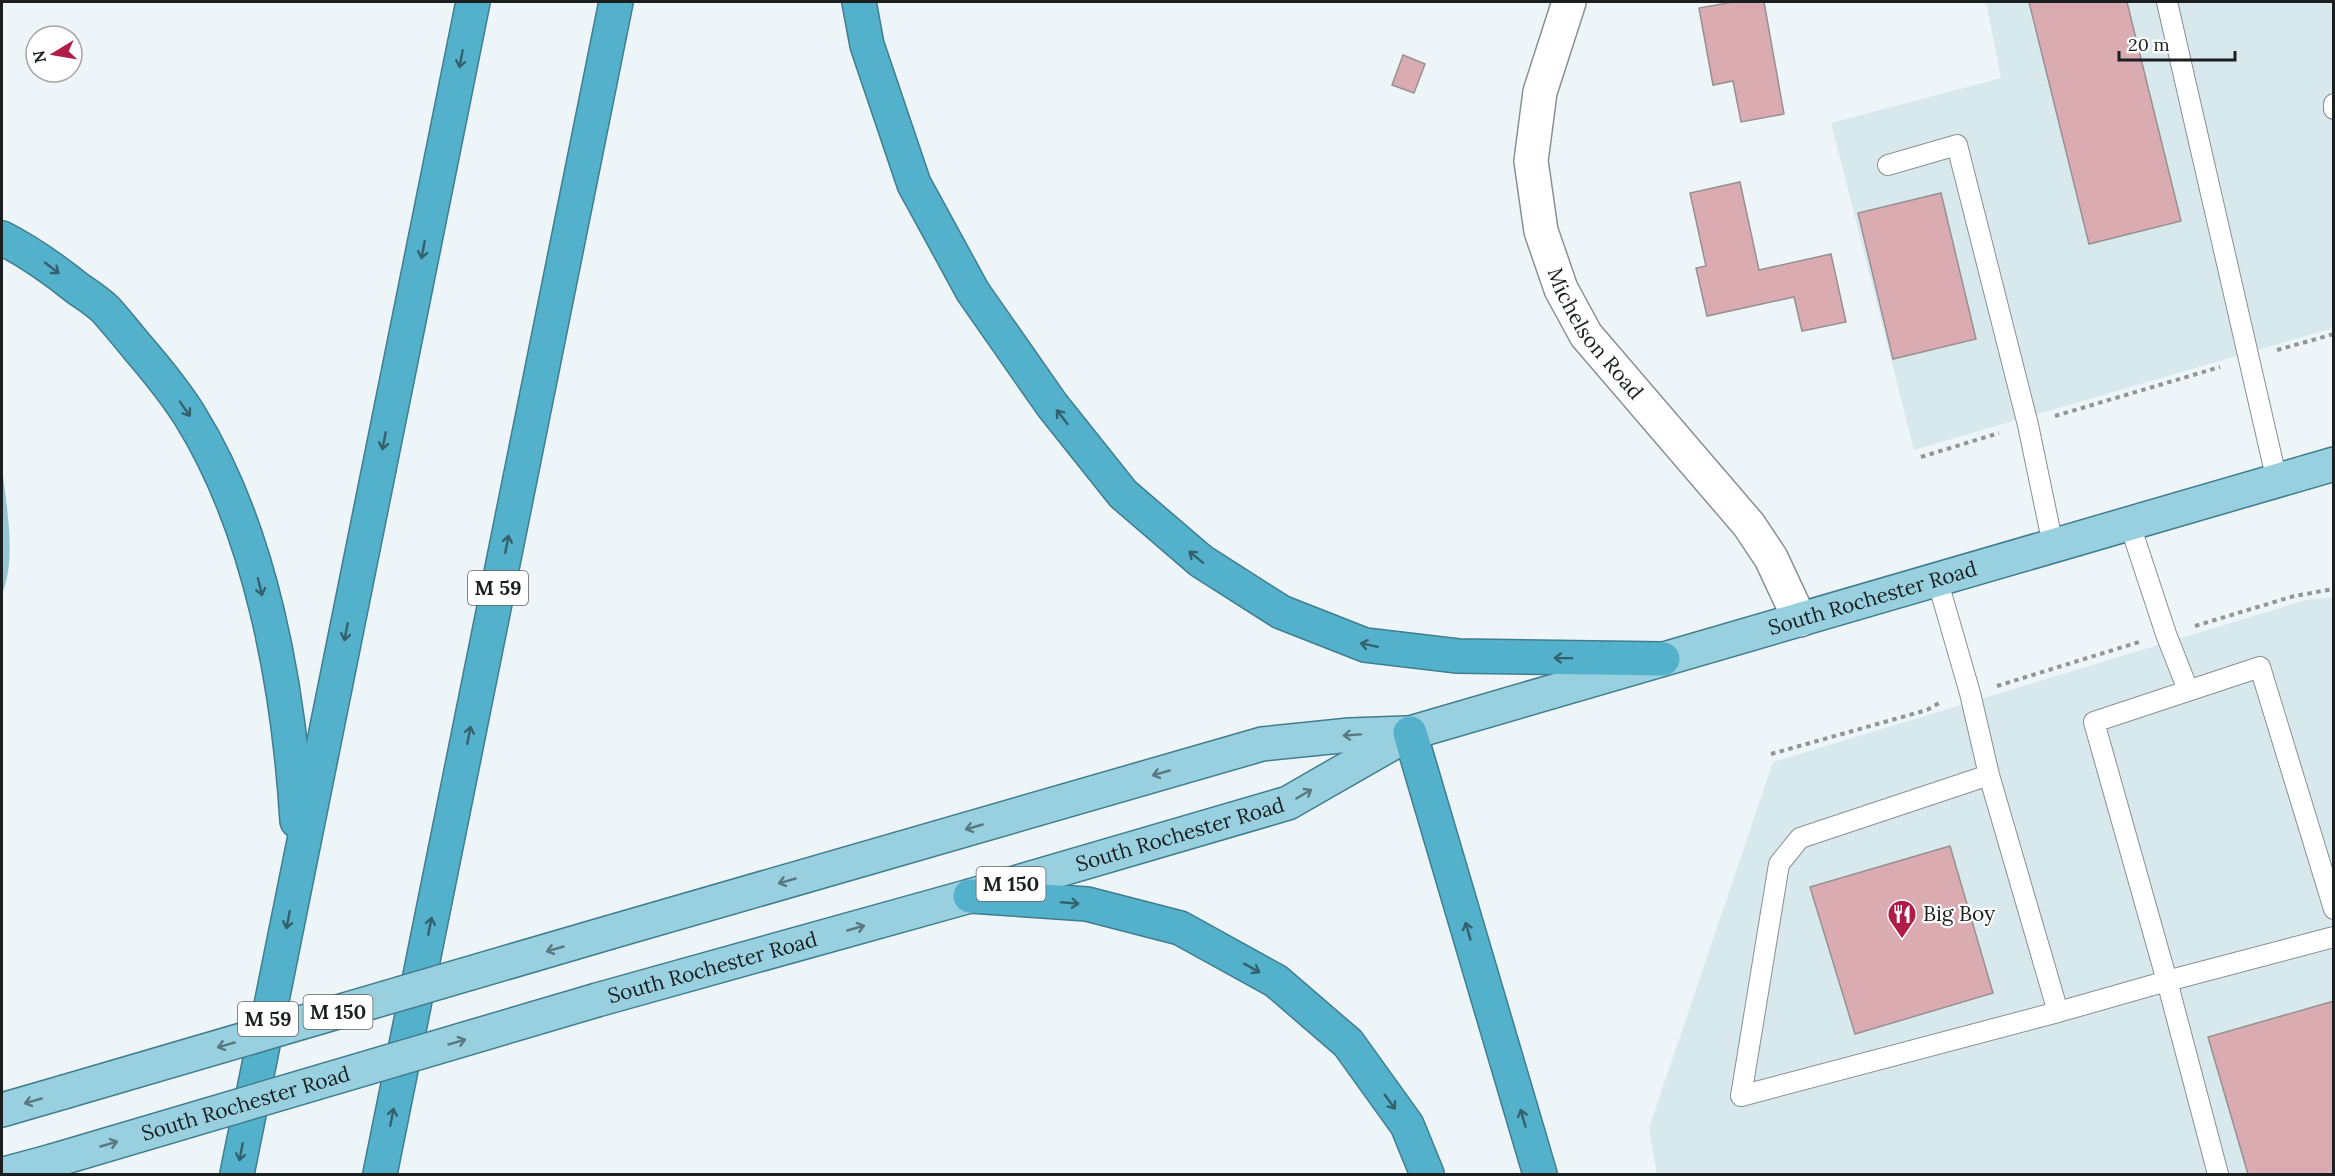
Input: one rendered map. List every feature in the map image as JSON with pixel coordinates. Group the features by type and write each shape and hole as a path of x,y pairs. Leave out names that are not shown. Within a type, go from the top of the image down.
{"highway":[{"name":"M 59","path":"237,1174 473,2"},
{"name":"M 59","path":"380,1174 616,2"},
{"path":"859,2 867,45 914,184 973,292 1052,405 1123,494 1201,561 1281,612 1365,645 1458,656 1664,659"},
{"path":"2,238 36,256 104,308 160,374 190,416 216,464 238,515 255,568 277,663 295,783 300,862"},
{"path":"1410,733 1540,1174"},
{"path":"970,896 1087,904 1180,928 1276,981 1348,1043 1407,1125 1427,1174"}],"main road":[{"name":"South Rochester Road","path":"4,1174 597,1000 970,896 1288,803 1410,733 2334,464"},
{"name":"South Rochester Road","path":"2,1110 1262,744 1350,735 1410,733"}],"street":[{"name":"Michelson Road","path":"1569,2 1540,92 1531,161 1540,231 1561,289 1586,335 1749,525 1771,558 1800,620"}],"lane":[{"path":"2167,2 2277,481"},
{"path":"2334,104 2334,109"},
{"path":"1888,165 1957,145 2028,425 2053,545"},
{"path":"2130,525 2166,634 2188,690"},
{"path":"1937,579 1970,693 1989,775 2058,1012"},
{"path":"2218,1174 2167,981 2094,722 2260,667 2334,909"},
{"path":"1989,775 1800,838 1779,864 1741,1096 2334,937"}],"path":[{"path":"2272,352 2334,334"},
{"path":"2050,418 2224,366"},
{"path":"1921,457 2007,431"},
{"path":"2191,627 2294,596 2334,589"},
{"path":"1995,686 2140,641"},
{"path":"1771,754 1927,710 1946,700"}],"shaded area":[{"path":"1986,2 2333,2 2333,328 1914,450 1831,123 2001,78"},
{"path":"2,467 10,548 9,565 2,594"},
{"path":"2333,597 2333,1174 1657,1174 1649,1128 1773,762 2306,600"}],"building":[{"path":"1733,2 1764,2 1784,114 1741,122 1733,81 1713,85 1699,8"},
{"path":"2029,2 2127,2 2181,221 2089,244"},
{"path":"1403,55 1425,64 1414,93 1392,85"},
{"path":"1740,182 1759,270 1831,254 1846,322 1802,331 1794,297 1707,316 1696,268 1706,266 1690,193"},
{"path":"1941,193 1976,339 1893,359 1858,213"},
{"name":"Big Boy","path":"1950,846 1993,993 1855,1034 1810,887"},
{"path":"2334,1001 2334,1174 2248,1174 2208,1037"}],"place":[{"name":"Big Boy","path":"1902,940"}]}
